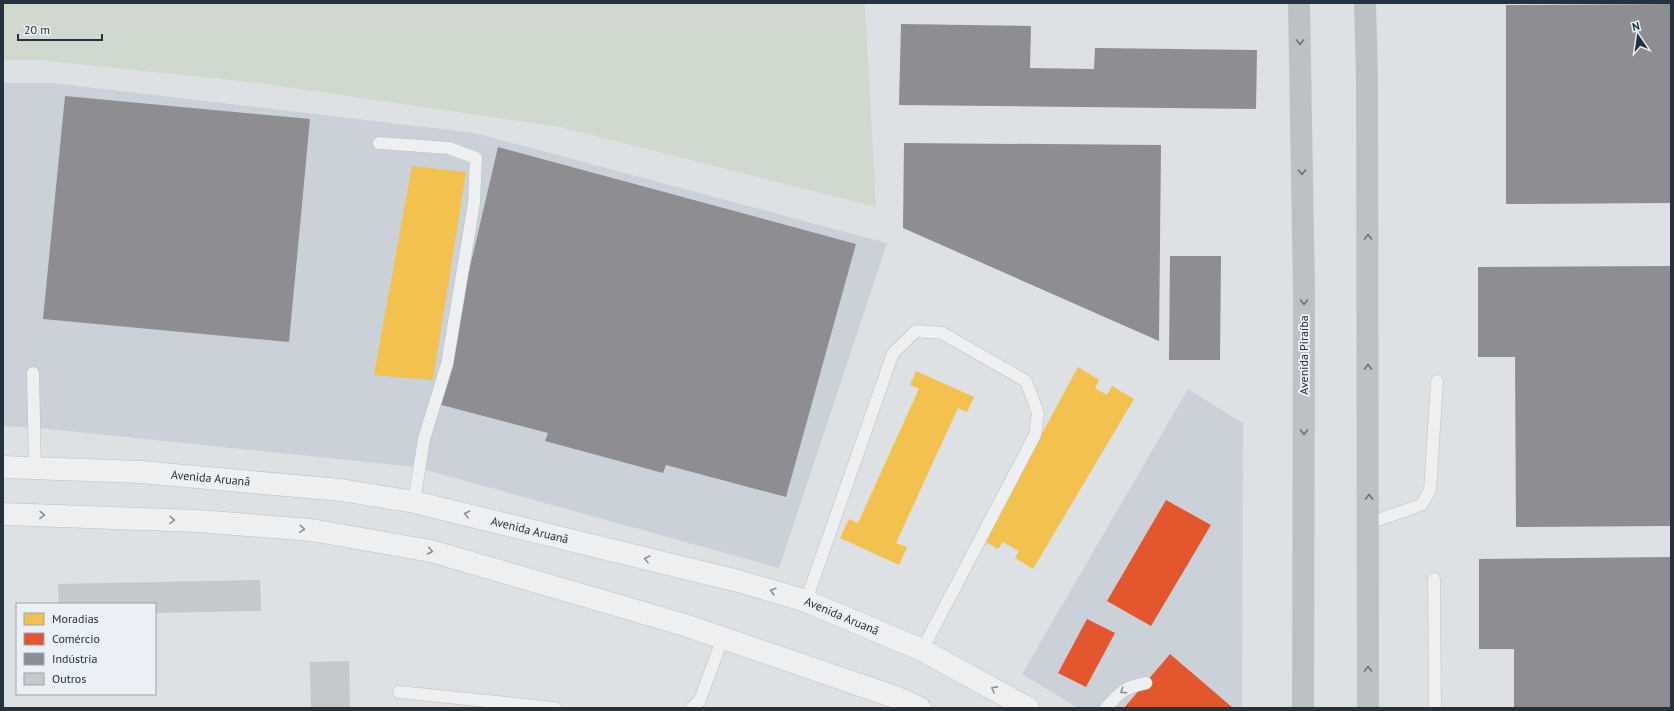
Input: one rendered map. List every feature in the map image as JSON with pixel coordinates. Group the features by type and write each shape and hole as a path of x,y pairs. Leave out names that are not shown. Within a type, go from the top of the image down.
{"main road":[{"name":"Avenida Piraíba","path":"1299,3 1304,293 1303,708"},
{"path":"1365,3 1367,79 1369,523 1368,708"}],"street":[{"name":"Avenida Aruanã","path":"3,467 141,472 341,490 414,502 738,581 806,601 922,650 1028,708"},
{"path":"3,514 198,521 311,530 432,551 723,637 898,698 920,708"}],"lane":[{"path":"379,143 449,148 476,158 474,203 447,364 424,439 414,502"},
{"path":"806,601 893,353 916,331 942,333 1026,381 1038,413 1035,435 922,650"},
{"path":"33,373 35,468"},
{"path":"1369,523 1422,504 1430,490 1437,381"},
{"path":"1434,579 1435,708"},
{"path":"692,708 700,700 723,637"},
{"path":"1106,708 1118,694 1131,686 1146,683"},
{"path":"399,692 555,708"}],"shaded area":[{"path":"3,3 865,3 876,207 560,127 259,83 39,60 3,60"},
{"path":"3,83 53,83 475,133 887,243 779,568 415,467 39,428 3,426"},
{"path":"1188,389 1243,423 1242,708 1078,708 1022,674"}],"building: Moradias":[{"path":"412,166 466,172 433,380 374,375"},
{"path":"1078,367 1099,380 1095,388 1107,395 1112,386 1134,399 1033,569 1015,558 1019,551 1003,542 998,549 984,541"},
{"path":"916,371 974,397 967,412 958,408 896,543 907,547 899,565 840,538 849,519 858,523 919,389 910,385"}],"building: Comércio":[{"path":"1166,500 1211,525 1151,626 1107,601"},
{"path":"1087,619 1115,633 1086,687 1058,673"},
{"path":"1170,654 1233,708 1124,708"}],"building: Indústria":[{"path":"1671,4 1671,203 1506,204 1506,5"},
{"path":"901,24 1031,26 1030,68 1094,69 1095,48 1257,50 1256,109 899,105"},
{"path":"65,96 310,119 289,342 43,319"},
{"path":"904,143 1161,145 1159,341 903,228"},
{"path":"498,147 856,244 786,497 666,465 663,473 545,441 548,433 438,404"},
{"path":"1170,256 1221,256 1220,360 1169,360"},
{"path":"1671,266 1671,526 1516,527 1515,357 1478,357 1478,267"},
{"path":"1671,557 1671,708 1514,708 1514,649 1479,649 1479,559"}],"building: Outros":[{"path":"260,580 261,611 156,613 156,603 59,603 58,584"},
{"path":"349,661 350,708 311,708 310,662"}]}
